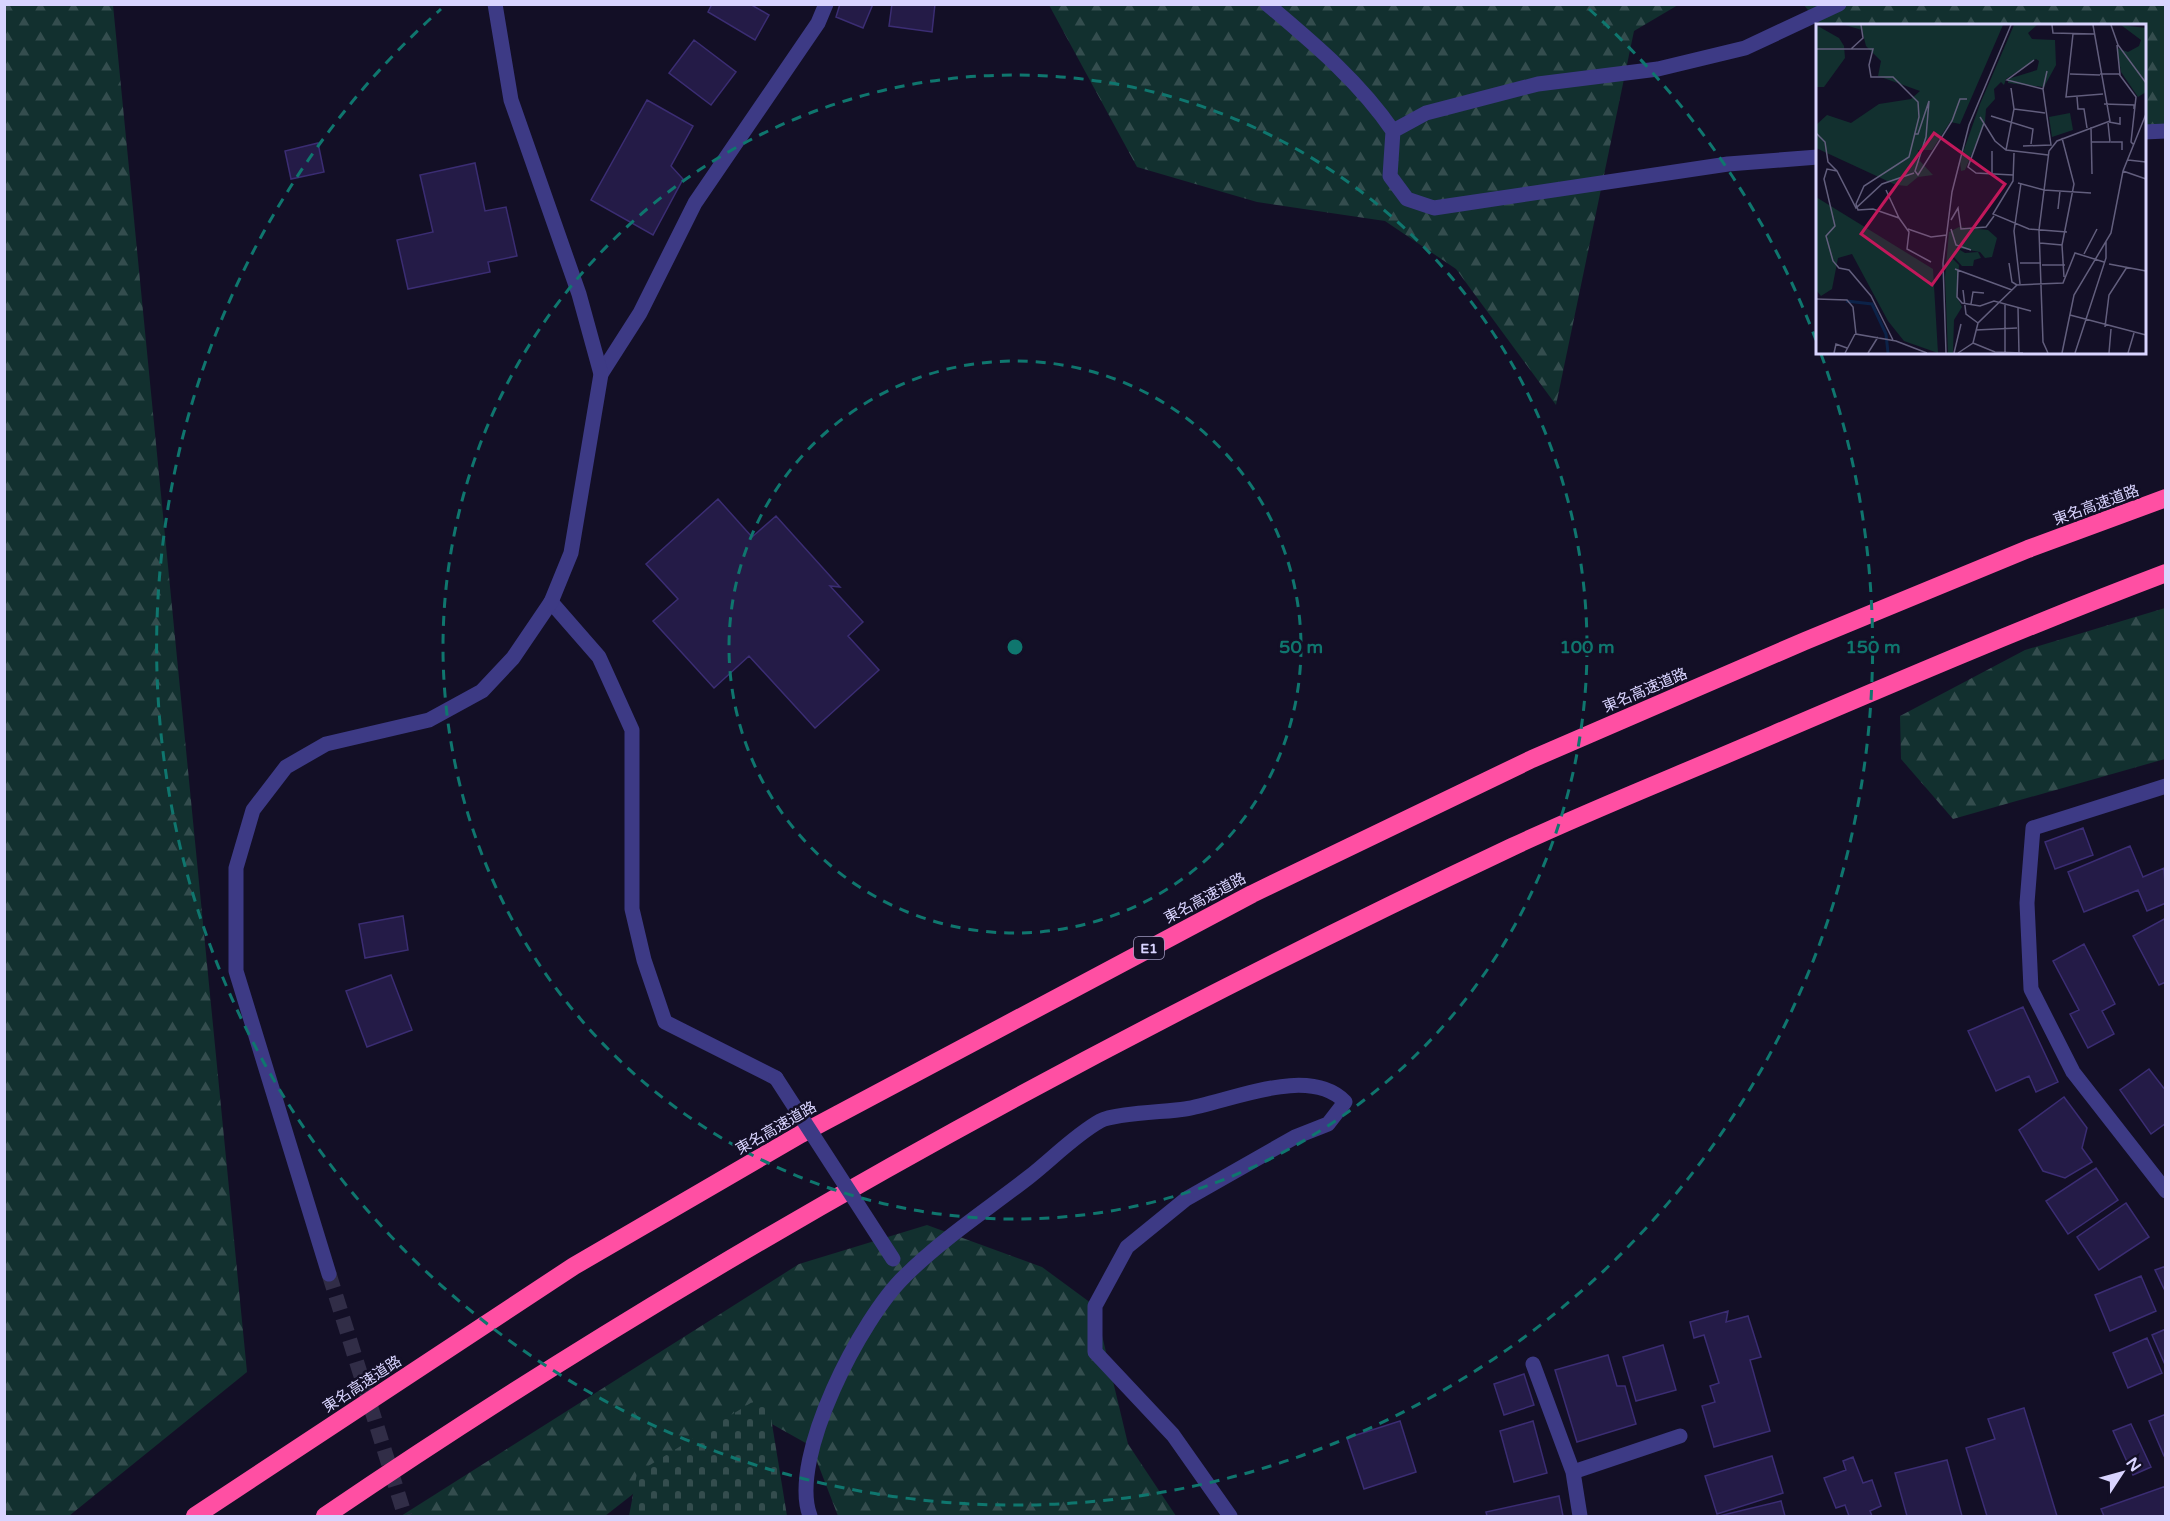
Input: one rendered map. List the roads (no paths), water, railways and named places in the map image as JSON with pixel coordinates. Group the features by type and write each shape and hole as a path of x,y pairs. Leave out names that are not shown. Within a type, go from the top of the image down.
{"highway":[{"name":"東名高速道路","path":"195,1516 574,1266 812,1128 1252,894 1532,759 1805,641 2028,549 2166,498"},
{"path":"325,1516 422,1450 741,1251 938,1139 1184,1006 1516,845 1869,693 2166,573"}],"street":[{"path":"495,4 511,100 579,294 601,374"},
{"path":"328,1274 236,971 236,868 253,810 286,767 326,744 429,720 482,691 513,658 551,602 571,553 601,374 640,312 695,203 818,23 826,4"},
{"path":"1267,4 1335,62 1380,112 1393,131 1390,176 1407,199 1434,208 1728,164 1816,158"},
{"path":"1393,131 1426,112 1538,84 1658,69 1745,48 1839,4"},
{"path":"2146,132 2166,131"},
{"path":"551,602 599,657 632,730 632,909 644,960 665,1022 776,1078 904,1276"},
{"path":"2166,786 2032,828 2027,903 2031,989 2073,1072 2166,1191"},
{"path":"810,1516 806,1504 811,1446 834,1389 867,1326 904,1276 1102,1120 1188,1109 1249,1092 1305,1086 1336,1091 1345,1102 1328,1124 1295,1137 1186,1199 1127,1247 1095,1306 1095,1352 1173,1435 1230,1516"},
{"path":"1533,1364 1573,1472 1580,1516"},
{"path":"1573,1472 1680,1436"}],"tunnel":[{"path":"329,1274 405,1516"}]}
